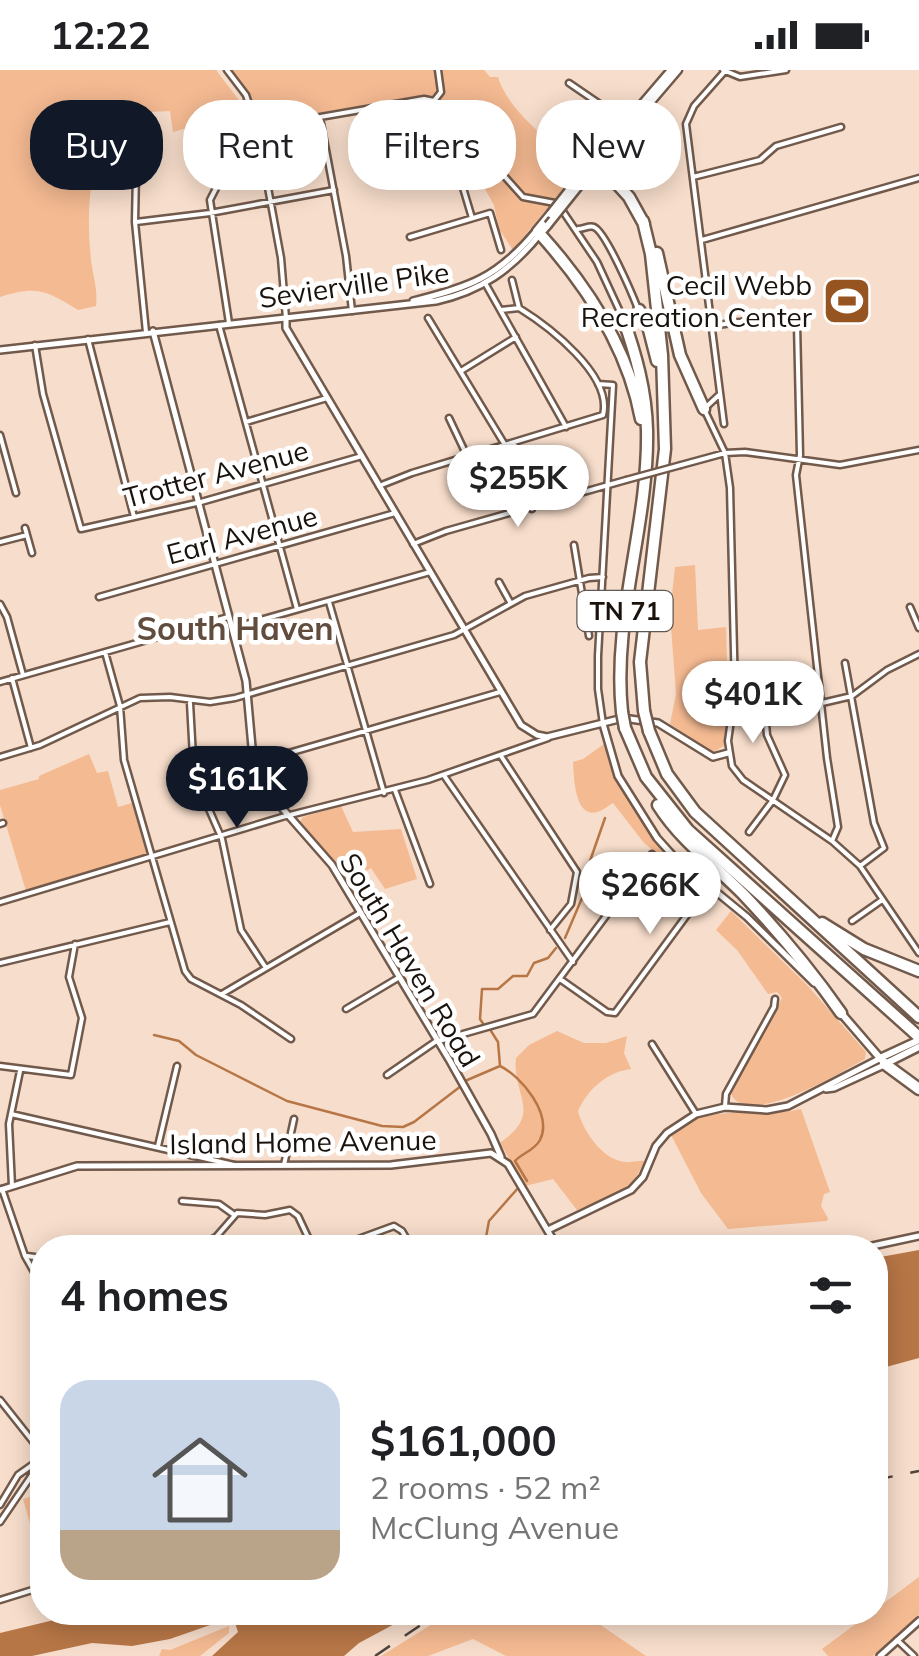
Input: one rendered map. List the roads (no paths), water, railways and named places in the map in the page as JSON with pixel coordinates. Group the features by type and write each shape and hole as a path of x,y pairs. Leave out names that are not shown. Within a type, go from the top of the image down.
{"highway":[{"path":"621,190 643,221 657,254 684,367 704,409"},
{"path":"643,221 652,254 665,426"},
{"path":"541,230 577,278 616,342 638,402 644,470"},
{"path":"638,310 648,326 656,358 665,426"},
{"path":"623,318 644,387 644,470"},
{"name":"TN 71","path":"665,426 662,491 640,662 644,711 662,764 683,798 919,1017"},
{"name":"TN 71","path":"644,470 620,669 622,712 634,754 666,807 688,830 915,1044"},
{"path":"634,754 674,828 789,944 841,1014"},
{"path":"792,902 845,939 919,972"},
{"path":"882,1061 919,1089"}],"main road":[{"name":"Sevierville Pike","path":"648,100 674,70"},
{"name":"Sevierville Pike","path":"541,230 572,190"},
{"name":"Sevierville Pike","path":"541,230 572,190"},
{"path":"841,1014 882,1061 915,1044"}],"street":[{"path":"227,70 247,100"},
{"path":"435,100 441,92 438,70"},
{"path":"724,424 686,131 688,117 724,71 740,77 786,70"},
{"path":"568,82 594,100"},
{"path":"692,176 760,160 776,146 841,127"},
{"path":"328,159 352,310"},
{"path":"702,240 919,178"},
{"path":"516,189 523,197 554,203 574,226 602,270 623,318"},
{"path":"135,190 134,222 149,332 248,694 252,763 500,692"},
{"path":"215,190 210,213 229,324"},
{"path":"267,190 283,270 289,333 500,692 526,729 552,737"},
{"path":"134,222 210,213 334,190"},
{"path":"464,190 472,218"},
{"path":"410,237 490,212 502,250"},
{"path":"574,226 598,230 638,310"},
{"name":"Sevierville Pike","path":"0,350 450,298 516,262 541,230"},
{"path":"582,239 584,230"},
{"path":"379,486 603,415 604,398 598,384 560,338 519,308 512,280"},
{"path":"485,282 566,428"},
{"name":"Sevierville Pike","path":"400,304 485,282"},
{"path":"502,310 519,308"},
{"path":"710,326 794,317 799,334 796,475 838,827 832,841"},
{"path":"428,318 505,446"},
{"path":"264,320 289,333"},
{"path":"219,325 297,609"},
{"path":"461,371 516,337"},
{"path":"88,339 134,517"},
{"name":"Trotter Avenue","path":"35,345 43,394 81,528 197,502 362,456"},
{"path":"598,384 613,384 598,689 602,724 618,776 635,807 675,858 789,956 841,1014"},
{"path":"720,394 704,409 724,453 730,488 735,692 728,753 739,776 832,841 860,866 918,949"},
{"path":"246,422 328,398"},
{"path":"449,418 467,456"},
{"path":"0,434 16,492"},
{"path":"514,443 532,508"},
{"path":"413,544 446,531 724,453 745,452 840,465 919,450"},
{"name":"Earl Avenue","path":"99,597 396,513"},
{"path":"25,528 32,552"},
{"path":"0,542 27,535"},
{"path":"574,545 590,636"},
{"path":"232,628 430,572"},
{"path":"0,757 31,748 140,698 222,701 464,630 510,602 603,577"},
{"path":"499,582 510,602"},
{"path":"330,602 384,793"},
{"path":"0,604 22,675"},
{"path":"910,606 919,628"},
{"path":"0,682 228,617"},
{"path":"104,652 120,706 124,760 184,971 291,1039"},
{"path":"821,704 852,696 887,670 919,654"},
{"path":"845,663 874,823 884,848 860,866"},
{"path":"12,678 31,748"},
{"path":"735,692 764,689 767,735 784,775 749,832"},
{"path":"190,701 194,775 221,836 242,930 266,968"},
{"path":"0,902 221,836 395,790 552,737 623,718 658,723 713,757 728,753"},
{"path":"500,756 577,872 571,904 550,930"},
{"name":"South Haven Road","path":"252,763 261,782 332,865 438,1042 500,1156"},
{"path":"444,775 573,962"},
{"path":"395,790 430,884"},
{"path":"387,1075 438,1042 528,1017 539,1008 652,854"},
{"path":"560,979 612,1014 709,885"},
{"path":"852,921 882,900"},
{"path":"221,994 360,913"},
{"path":"0,964 170,922"},
{"path":"0,1066 71,1075 82,1018 70,977 75,944"},
{"path":"346,1009 398,978"},
{"path":"725,1107 726,1094 775,999"},
{"path":"652,1044 696,1114"},
{"path":"548,1230 638,1184 656,1146 667,1133 696,1114 725,1107 777,1109 834,1088 882,1061"},
{"path":"158,1146 176,1066"},
{"path":"12,1186 10,1114 20,1069"},
{"path":"10,1114 234,1165"},
{"path":"284,1165 294,1119"},
{"name":"Island Home Avenue","path":"1,1189 77,1166 393,1165 486,1153 500,1156"},
{"path":"500,1156 514,1172 551,1235"},
{"path":"1,1189 30,1265"},
{"path":"182,1201 219,1204 233,1214 265,1215 293,1210 306,1235"},
{"path":"217,1235 233,1214"},
{"path":"369,1235 394,1226 404,1235"},
{"path":"888,1243 919,1236"},
{"path":"25,1256 30,1257"},
{"path":"0,1400 30,1445"},
{"path":"0,1505 18,1475 30,1468"},
{"path":"0,1522 30,1477"},
{"path":"0,1600 30,1591"},
{"path":"880,1656 919,1621"},
{"path":"897,1640 914,1656"}],"waterway":[{"path":"565,938 591,877 590,861 605,818"},
{"path":"484,1025 480,1019 482,989 498,989 513,976 527,976 534,963 548,958 556,948"},
{"path":"491,1031 498,1042 500,1066 533,1097 542,1119 540,1140 515,1161 527,1181"},
{"path":"154,1035 179,1041 196,1055 287,1101 382,1126 403,1127 414,1122 461,1086"},
{"path":"465,1081 500,1066"},
{"path":"486,1235 489,1221 519,1187"}],"railway":[{"path":"888,1477 919,1471"},
{"path":"375,1656 421,1625"}],"place":[{"name":"Cecil Webb Recreation Center","path":"847,301"}],"district":[{"name":"South Haven","path":"235,629"}]}
